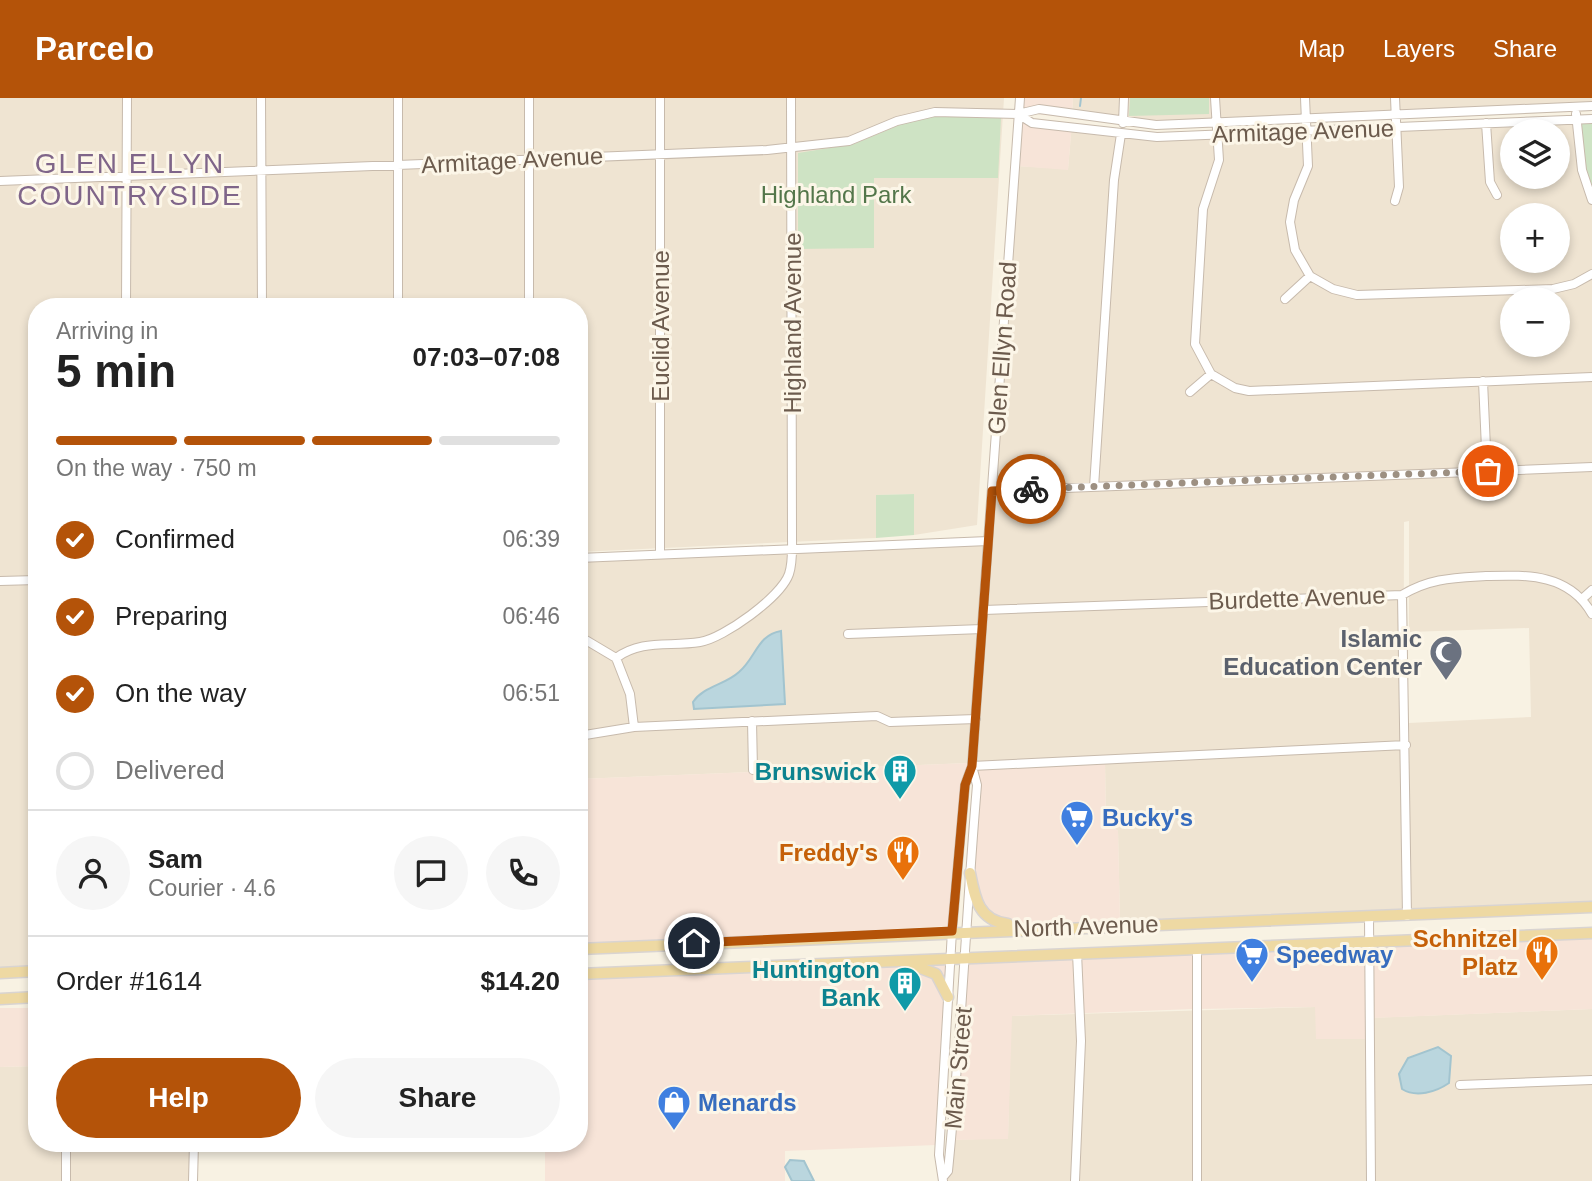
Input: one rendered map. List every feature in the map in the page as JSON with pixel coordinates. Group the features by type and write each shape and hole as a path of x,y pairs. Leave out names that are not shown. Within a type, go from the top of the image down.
{"main road":[{"path":"970,873 976,902 984,916 996,923 1060,927"},
{"name":"North Avenue","path":"588,948 952,931 1407,916 1592,906"},
{"name":"North Avenue","path":"588,974 1592,933"},
{"path":"883,961 925,967 936,974 948,997"},
{"path":"0,973 28,971"},
{"path":"0,999 28,997"}],"street":[{"path":"126,298 127,98"},
{"path":"261,98 262,298"},
{"path":"398,98 398,298"},
{"path":"528,98 529,298"},
{"name":"Euclid Avenue","path":"660,98 660,554"},
{"name":"Highland Avenue","path":"616,658 630,648 642,645 703,642 728,631 782,587 791,568 791,98"},
{"name":"Glen Ellyn Road","path":"951,958 965,785 972,766 976,719 1020,98"},
{"path":"1123,123 1124,98"},
{"path":"1215,98 1218,165 1203,209 1194,332 1197,352 1211,374 1224,384 1249,391 1592,377"},
{"path":"1305,98 1307,172 1294,200 1290,222 1295,250 1310,276 1333,289 1357,295 1553,289 1574,284 1592,274"},
{"path":"1395,98 1399,187 1395,201"},
{"name":"Armitage Avenue","path":"0,181 791,148 849,141 897,121 935,111 1018,114 1039,109 1123,123 1217,123 1592,106"},
{"path":"1576,107 1582,170 1592,200"},
{"name":"Armitage Avenue","path":"1018,114 1032,123 1121,135 1217,134 1592,119"},
{"path":"1486,123 1490,182 1497,195"},
{"path":"1094,486 1114,180 1121,135"},
{"path":"1285,299 1310,276"},
{"path":"1190,392 1211,374"},
{"path":"1483,381 1488,471"},
{"path":"992,491 1592,467"},
{"path":"588,558 988,541"},
{"name":"Burdette Avenue","path":"984,610 1402,595 1434,579 1526,575 1554,581 1582,599 1592,614"},
{"path":"0,581 28,580"},
{"path":"1582,599 1592,590"},
{"path":"1402,595 1407,916"},
{"path":"848,634 982,629"},
{"path":"588,641 616,658 630,694 634,727"},
{"path":"588,735 634,727 752,721 877,716 890,722 976,719"},
{"path":"752,721 753,770"},
{"path":"972,766 1406,745"},
{"name":"Glen Ellyn Road","path":"966,957 978,785 972,766"},
{"path":"1368,917 1371,1181"},
{"path":"1196,949 1197,1181"},
{"path":"1074,1181 1081,1041 1077,953"},
{"name":"Main Street","path":"943,1179 948,1171 966,957"},
{"name":"Main Street","path":"943,1179 939,1169 939,1155 951,958"},
{"path":"1460,1085 1592,1080"},
{"path":"66,1152 66,1181"},
{"path":"193,1181 194,1152"}],"shaded area":[{"path":"0,98 1004,98 977,525 914,535 914,494 876,495 876,538 588,552 588,298 28,298 28,576 0,577"},
{"path":"1021,98 1073,98 1072,118 1020,112"},
{"path":"1073,98 1592,98 1592,111 1159,129 1072,118"},
{"path":"1022,117 1072,123 1068,170 1017,166"},
{"path":"1072,123 1160,136 1500,126 1500,189 1570,189 1570,123 1582,123 1582,141 1592,194 1592,906 1410,913 1409,723 1531,717 1529,628 1409,632 1409,521 1404,522 1403,910 1120,922 1118,831 1106,823 1105,762 975,767 1017,166 1068,169"},
{"path":"985,544 968,763 588,779 588,560"},
{"path":"28,583 28,967 0,968 0,585"},
{"path":"1105,762 1106,823 1118,831 1120,922 1021,923 997,921 986,914 973,872 975,767"},
{"path":"968,763 948,926 588,946 588,779"},
{"path":"1592,936 1592,1009 1373,1018 1371,944"},
{"path":"1367,943 1368,1039 1316,1039 1315,1007 1198,1009 1198,950"},
{"path":"1193,951 1193,1009 1012,1016 1008,1139 951,1140 968,961"},
{"path":"948,962 936,1145 785,1151 785,1181 545,1181 545,1152 588,1152 588,978"},
{"path":"1315,1007 1368,1018 1592,1009 1592,1181 947,1181 951,1140 1008,1138 1011,1016"},
{"path":"0,1008 28,1008 28,1066 0,1067"},
{"path":"28,1066 28,1152 191,1152 190,1181 0,1181 0,1067"}],"green space":[{"path":"1130,98 1209,98 1209,114 1129,116"},
{"name":"Highland Park","path":"951,114 1001,118 998,178 874,178 874,248 798,249 798,153 854,144 909,121"},
{"path":"1582,123 1592,123 1592,194 1583,166"},
{"path":"914,494 914,535 876,538 876,495"}],"water":[{"path":"781,631 785,704 694,709 693,702 698,697 733,676 745,666 767,637"},
{"path":"1438,1047 1451,1056 1449,1083 1426,1093 1413,1093 1402,1089 1399,1074 1408,1058"},
{"path":"790,1160 804,1161 814,1181 792,1181 785,1167"}],"waterway":[{"path":"1080,106 1081,98"}],"way so far":[{"path":"1031,489 1488,471"}],"place":[{"name":"Islamic Education Center","path":"1446,682"},
{"name":"Brunswick","path":"900,801"},
{"name":"Bucky's","path":"1077,847"},
{"name":"Freddy's","path":"903,882"},
{"name":"Schnitzel Platz","path":"1542,982"},
{"name":"Speedway","path":"1252,984"},
{"name":"Huntington Bank","path":"905,1013"},
{"name":"Menards","path":"674,1132"}],"district":[{"name":"GLEN ELLYN COUNTRYSIDE","path":"130,179"}],"route":[{"path":"694,943 952,931 965,785 972,766 992,491 1031,489"}]}
